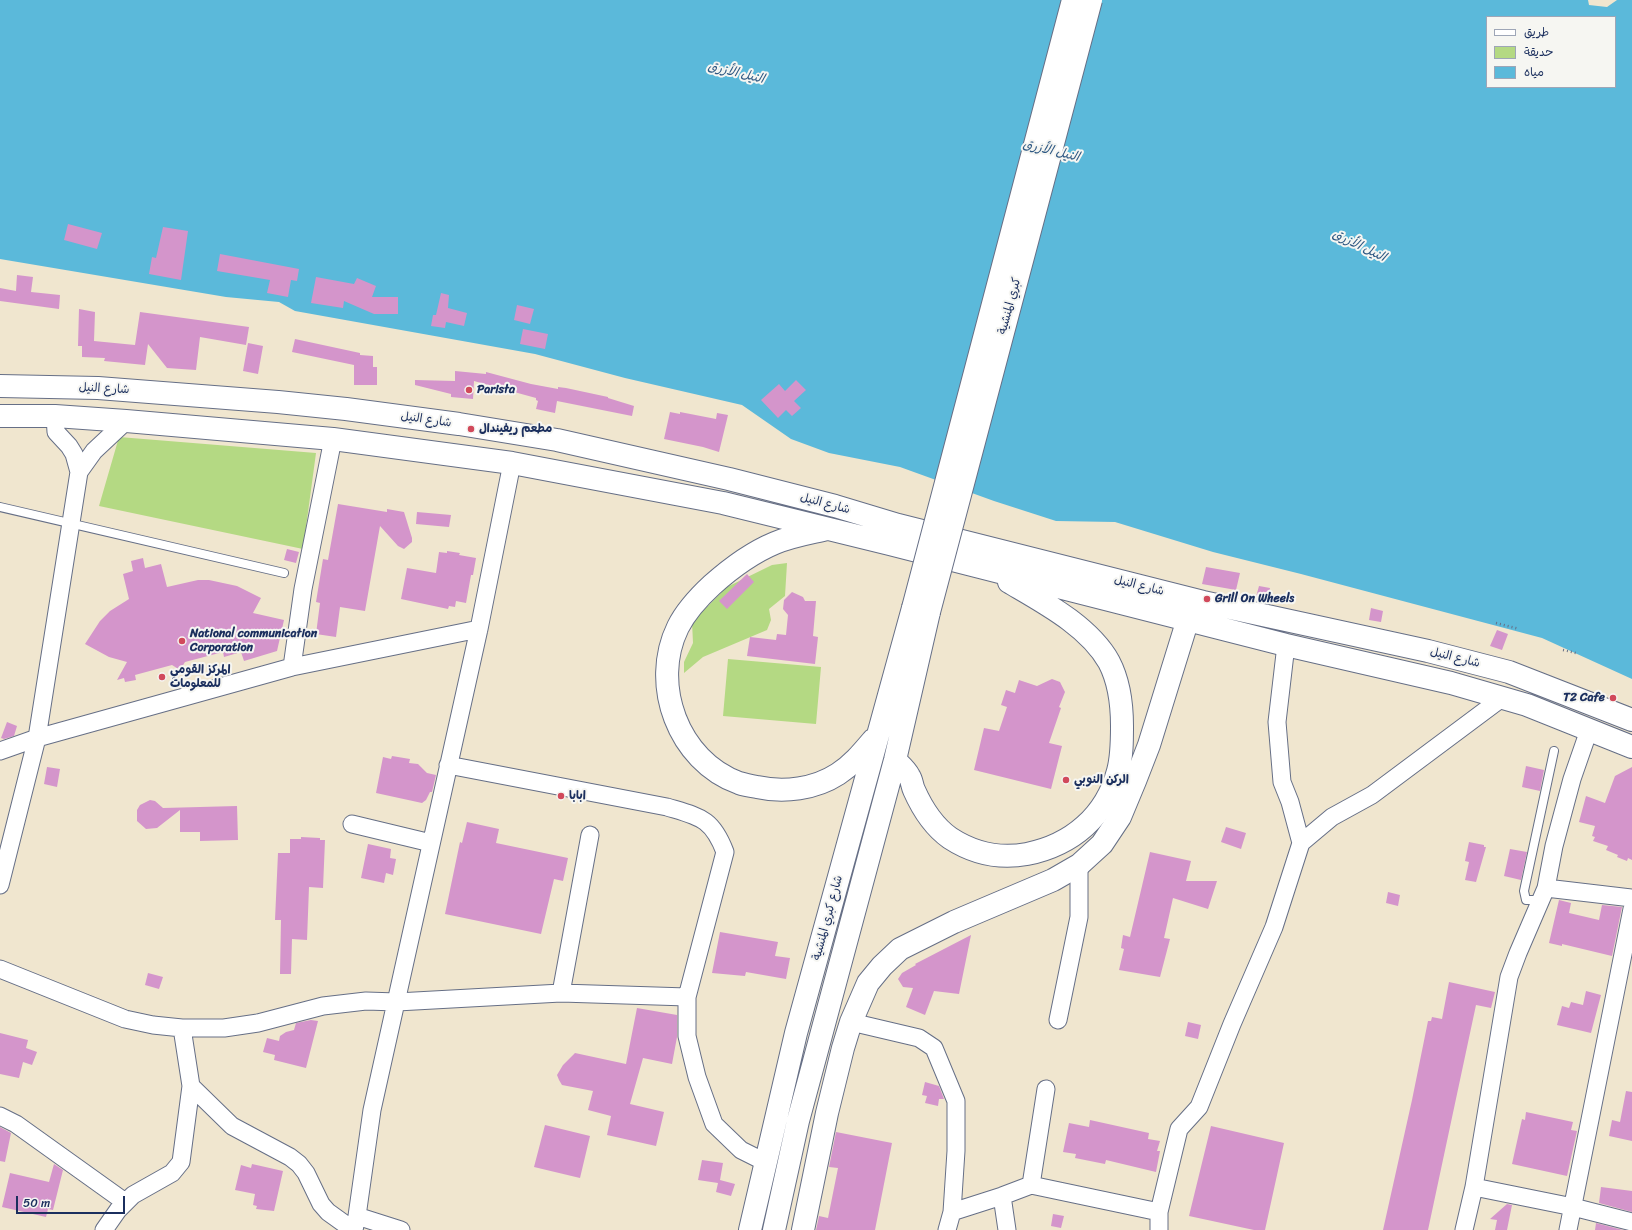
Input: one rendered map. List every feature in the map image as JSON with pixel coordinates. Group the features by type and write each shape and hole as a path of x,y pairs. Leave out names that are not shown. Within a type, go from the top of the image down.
{"main road":[{"name":"كبري المنشية","path":"921,610 1074,0"},
{"name":"كبري المنشية","path":"921,610 1091,0"},
{"name":"شارع النيل","path":"0,386 98,388 286,402 452,423 557,440 729,479 835,506 898,525 1203,602 1428,651 1509,672 1632,720"},
{"name":"شارع النيل","path":"0,416 55,416 333,439 512,463 723,503 829,528 1286,645 1451,683 1534,708 1632,747"},
{"path":"829,528 775,543 746,558 722,576 701,596 685,615 678,628 670,650 667,678 670,705 679,730 695,752 715,770 739,783 770,790 798,789 827,780 839,774 854,762 877,735"},
{"path":"896,760 910,776 924,811 936,825 949,837 970,849 991,855 1015,856 1044,851 1067,840 1097,814 1109,795 1118,771 1122,745 1122,719 1119,690 1109,662 1090,636 1074,622 985,569"},
{"name":"شارع كبري المنشية","path":"750,1230 796,1033 877,735 921,610"},
{"name":"شارع كبري المنشية","path":"774,1230 798,1121 896,760 921,610"},
{"path":"802,1230 827,1113 851,1022 868,983 882,966 900,949 954,922 1053,880 1079,865 1102,844 1120,817 1149,745 1188,619"}],"street":[{"path":"0,885 37,738 79,472 74,454 56,432 55,416"},
{"path":"79,472 94,451 126,421"},
{"path":"292,667 303,589 333,439"},
{"path":"355,1225 372,1110 479,629 512,463"},
{"path":"0,751 37,738 292,667 479,629"},
{"path":"1286,645 1277,722 1282,782 1290,802 1301,843"},
{"path":"1159,1230 1159,1212 1179,1129 1199,1108 1232,1024 1274,927 1301,843 1332,816 1372,795 1502,698"},
{"path":"1464,1230 1474,1187 1509,977 1546,888 1554,846 1572,779 1589,730"},
{"path":"448,765 667,807 697,816 710,826 718,835 724,852 687,997 687,1036 697,1077 714,1124 741,1150 765,1162"},
{"path":"352,824 431,843"},
{"path":"561,993 590,835"},
{"path":"1058,1020 1079,917 1079,865"},
{"path":"1546,888 1632,898"},
{"path":"1568,1230 1632,909"},
{"path":"0,970 125,1019 153,1026 182,1028 224,1028 258,1023 323,1006 344,1003 397,1002 561,993 687,997"},
{"path":"851,1022 919,1038 934,1048 956,1101 956,1151 952,1212 947,1230"},
{"path":"104,1230 125,1202 148,1185 172,1174 181,1162 191,1086 182,1028"},
{"path":"191,1086 232,1126 290,1156 299,1164 306,1173 321,1204 328,1212 355,1225 401,1230"},
{"path":"1031,1185 1046,1089"},
{"path":"0,1116 16,1124 125,1202"},
{"path":"952,1212 1031,1185 1159,1212"},
{"path":"1474,1187 1573,1207 1632,1222"},
{"path":"1002,1196 1006,1230"}],"lane":[{"path":"0,507 284,573"},
{"path":"1546,888 1538,900 1526,900 1524,890 1528,867 1554,751"}],"path":[{"path":"1496,623 1519,629"},
{"path":"1563,650 1576,653"}],"green space":[{"path":"119,437 316,453 303,549 99,506"},
{"path":"787,563 785,596 769,609 771,620 767,630 703,657 684,673 684,662 693,643 692,622 727,587 772,565"},
{"path":"728,659 821,667 816,724 723,716"}],"water":[{"name":"النيل الأزرق","path":"0,0 1588,0 1589,5 1607,7 1617,0 1632,0 1632,679 1542,638 1213,552 1115,522 1056,521 994,501 900,467 829,453 791,439 742,405 625,378 535,354 295,311 279,302 226,297 0,259"}],"building":[{"path":"68,224 102,233 97,249 64,240"},
{"path":"163,227 188,231 181,280 149,274 152,257 156,258"},
{"path":"220,254 299,269 297,281 291,280 288,297 267,293 270,280 217,271"},
{"path":"17,275 33,277 31,292 60,295 59,309 0,301 0,288 16,291"},
{"path":"316,277 354,284 357,278 376,286 372,297 398,297 398,314 374,314 344,301 343,308 311,303"},
{"path":"441,293 449,295 448,308 467,313 464,326 446,322 445,328 431,326 433,315 436,315"},
{"path":"517,305 534,309 530,324 514,320"},
{"path":"79,309 95,312 94,341 135,345 140,312 249,327 246,345 200,337 196,370 167,368 148,344 145,365 104,361 105,358 82,357 82,346 78,346"},
{"path":"523,329 548,334 545,349 520,344"},
{"path":"295,339 360,353 360,355 373,356 373,367 377,367 377,385 354,385 354,365 292,352"},
{"path":"248,343 263,346 258,374 243,371"},
{"path":"455,371 486,374 486,372 531,384 558,389 558,387 566,388 608,397 634,406 632,416 557,401 555,413 536,409 538,401 536,398 474,381 473,399 451,397 451,394 415,385 415,380 455,381"},
{"path":"796,380 806,390 794,401 801,408 792,416 786,410 778,418 761,400 779,384 785,391"},
{"path":"670,412 680,414 680,412 716,419 717,413 728,415 719,452 664,439"},
{"path":"338,504 387,512 387,509 404,512 412,542 404,549 398,546 380,526 365,611 340,607 336,637 316,634 320,603 316,602 323,559 328,560"},
{"path":"417,512 451,515 449,527 416,524"},
{"path":"287,549 299,552 296,563 284,560"},
{"path":"447,551 476,558 466,603 456,601 455,607 449,606 448,609 401,599 407,568 436,573 439,552 447,553"},
{"path":"143,558 145,568 161,564 167,587 198,580 209,580 237,586 261,598 253,613 284,620 277,651 244,661 241,652 224,657 223,652 185,662 180,670 172,665 135,675 136,680 125,682 124,678 117,680 127,662 109,657 85,644 100,621 110,611 129,599 123,574 133,571 131,561"},
{"path":"1206,567 1240,573 1236,590 1202,584"},
{"path":"747,574 754,582 727,609 719,601"},
{"path":"1259,586 1270,588 1268,599 1256,597"},
{"path":"792,592 803,597 805,601 816,601 813,636 818,637 815,664 747,656 750,637 776,640 777,634 786,635 788,615 783,609 784,600"},
{"path":"1371,608 1383,611 1381,622 1369,620"},
{"path":"1497,630 1508,634 1502,650 1490,646"},
{"path":"1052,679 1060,682 1065,692 1059,707 1061,708 1049,743 1062,746 1051,789 974,770 984,728 999,731 1007,707 1001,705 1006,690 1015,693 1019,680 1037,686"},
{"path":"7,722 17,726 14,736 4,739 1,738"},
{"path":"392,756 410,759 409,763 418,764 427,773 436,775 432,792 430,792 426,800 422,803 376,793 383,757 391,759"},
{"path":"1526,766 1544,770 1540,791 1522,787"},
{"path":"47,767 60,769 57,787 44,784"},
{"path":"1632,767 1632,860 1628,858 1627,861 1606,850 1608,846 1593,841 1595,837 1592,836 1595,826 1579,822 1586,796 1605,803 1615,776"},
{"path":"150,800 155,801 163,808 237,806 238,840 200,841 200,832 180,832 180,810 157,828 146,829 137,821 137,810 140,805"},
{"path":"467,822 499,829 496,843 568,858 563,881 554,879 541,934 445,914 460,842 462,843"},
{"path":"1226,827 1246,833 1241,849 1221,842"},
{"path":"301,837 320,838 320,840 325,840 323,888 309,887 307,940 292,939 291,974 280,974 281,920 275,920 278,853 290,853 290,839 301,839"},
{"path":"1469,842 1484,845 1484,847 1486,847 1476,882 1465,880 1469,862 1465,861"},
{"path":"368,844 391,849 390,858 396,859 393,875 386,873 384,883 361,878"},
{"path":"1510,849 1527,852 1521,880 1504,876"},
{"path":"1150,852 1191,861 1186,881 1217,881 1208,909 1173,898 1164,938 1170,939 1160,977 1119,970 1124,949 1121,948 1123,935 1130,937"},
{"path":"1388,892 1400,895 1398,906 1386,903"},
{"path":"1559,900 1571,903 1569,913 1599,920 1602,905 1622,907 1612,956 1562,944 1562,946 1549,943"},
{"path":"720,932 778,942 775,956 790,958 786,979 746,972 745,976 712,973"},
{"path":"971,935 959,994 934,991 925,1015 906,1007 913,988 903,987 898,979 902,973 916,965 915,964"},
{"path":"148,973 163,977 159,989 145,985"},
{"path":"1449,982 1495,992 1491,1008 1476,1005 1428,1230 1383,1230 1428,1021 1431,1021 1432,1017 1442,1019"},
{"path":"1586,991 1601,995 1591,1033 1557,1025 1562,1006 1569,1008 1571,1002 1583,1005"},
{"path":"637,1008 677,1015 677,1037 672,1064 643,1058 630,1104 664,1112 656,1146 607,1135 611,1116 588,1110 593,1091 562,1085 557,1075 563,1065 575,1053 626,1064"},
{"path":"311,1020 318,1021 306,1068 274,1060 275,1055 263,1052 267,1038 279,1041 280,1036 286,1032 294,1030 296,1023"},
{"path":"1188,1022 1201,1025 1198,1039 1185,1036"},
{"path":"0,1033 28,1040 26,1048 37,1052 32,1065 23,1062 19,1078 0,1074"},
{"path":"925,1082 939,1086 944,1099 939,1099 938,1106 925,1103 927,1096 922,1095"},
{"path":"1626,1091 1632,1092 1632,1141 1609,1136 1612,1120 1620,1122"},
{"path":"1526,1112 1573,1122 1571,1130 1577,1131 1567,1176 1512,1164 1522,1119 1525,1120"},
{"path":"1090,1120 1149,1133 1148,1139 1160,1141 1157,1151 1160,1151 1156,1172 1106,1160 1105,1164 1075,1158 1076,1154 1063,1152 1069,1123 1089,1127"},
{"path":"545,1125 590,1136 580,1178 534,1167"},
{"path":"1211,1126 1284,1143 1265,1230 1254,1230 1189,1216"},
{"path":"0,1127 11,1133 5,1162 0,1161"},
{"path":"836,1132 892,1143 875,1230 816,1230 819,1216 828,1218 838,1168 829,1167"},
{"path":"702,1160 723,1163 720,1180 735,1184 731,1196 716,1192 718,1183 698,1180"},
{"path":"54,1164 63,1170 53,1210 48,1209 46,1217 2,1207 10,1173 49,1182"},
{"path":"252,1164 283,1171 274,1211 256,1209 257,1206 253,1205 255,1194 235,1190 241,1165 251,1168"},
{"path":"1601,1187 1632,1191 1632,1212 1599,1203"},
{"path":"1507,1204 1512,1205 1507,1230 1495,1230 1497,1220 1490,1219"},
{"path":"1053,1214 1064,1216 1061,1228 1051,1226"},
{"path":"1596,1223 1623,1230 1595,1230"}],"place":[{"name":"Parista","path":"469,390"},
{"name":"مطعم ريفيندال","path":"471,429"},
{"name":"Grill On Wheels","path":"1207,599"},
{"name":"National communication Corporation","path":"182,641"},
{"name":"المركز القومي للمعلومات","path":"162,677"},
{"name":"T2 Cafe","path":"1613,698"},
{"name":"الركن النوبي","path":"1066,780"},
{"name":"ابابا","path":"561,796"}]}
